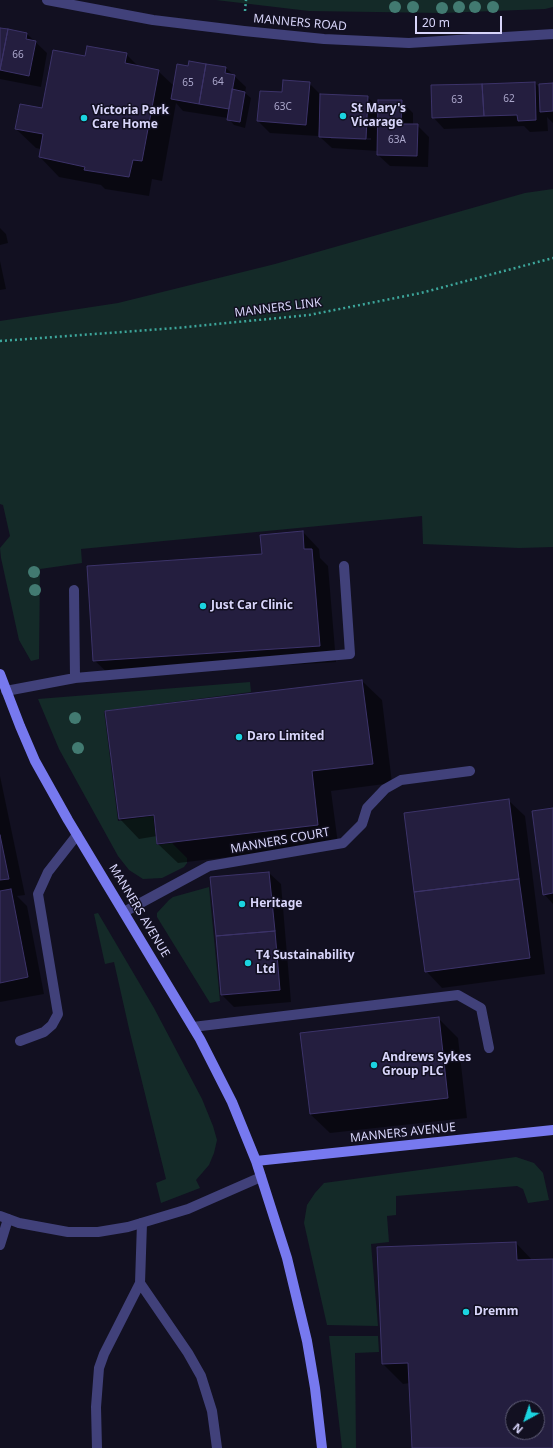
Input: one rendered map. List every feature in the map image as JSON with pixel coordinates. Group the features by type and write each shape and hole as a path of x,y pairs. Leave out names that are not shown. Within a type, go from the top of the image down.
{"street":[{"name":"MANNERS ROAD","path":"47,0 153,20 324,39 409,43 553,34"},
{"path":"6,691 75,678 350,654 344,566"},
{"path":"74,590 75,678"},
{"name":"MANNERS AVENUE","path":"0,677 35,761 77,835 193,1027 232,1102 256,1161 288,1258 315,1388 322,1448"},
{"name":"MANNERS COURT","path":"124,912 209,866 344,843 362,824 367,808 385,789 401,780 470,771"},
{"path":"20,1041 44,1032 52,1025 58,1014 38,894 48,872 77,835"},
{"path":"193,1027 458,995 481,1008 489,1048"},
{"name":"MANNERS AVENUE","path":"256,1161 553,1130"},
{"path":"0,1245 4,1218 19,1223 68,1232 98,1232 128,1227 188,1209 261,1177"},
{"path":"97,1448 96,1407 99,1368 104,1354 140,1283 142,1223"},
{"path":"140,1283 188,1353 201,1376 212,1411 217,1448"}],"path":[{"name":"MANNERS LINK","path":"0,341 176,328 309,315 421,293 553,258"}],"green space":[{"path":"216,0 553,0 553,7 545,9 442,13 309,11"},
{"path":"553,189 553,547 519,548 423,544 422,516 81,549 82,563 40,569 39,659 31,661 19,640 0,548 10,536 3,505 0,504 0,321 118,303 275,264 525,193"},
{"path":"250,682 251,692 104,711 118,821 153,816 157,845 172,843 187,858 187,863 184,867 162,878 143,879 129,870 118,856 59,749 38,699"},
{"path":"209,887 220,1001 210,1003 157,917 157,913 173,897"},
{"path":"98,913 154,1008 202,1099 217,1140 209,1165 196,1180 200,1188 161,1203 156,1183 166,1179 114,962 105,964 94,914"},
{"path":"516,1157 534,1163 543,1173 549,1200 528,1203 523,1189 517,1186 396,1196 396,1215 387,1216 389,1242 371,1244 378,1326 327,1325 304,1223 307,1205 324,1183"},
{"path":"329,1336 378,1336 379,1352 355,1353 356,1448 342,1448"}],"building":[{"path":"0,28 8,29 0,70"},
{"path":"8,29 27,33 26,39 36,41 29,76 0,70"},
{"name":"Victoria Park Care Home","path":"87,46 127,53 125,63 159,70 142,161 133,160 129,177 84,170 85,167 39,157 43,134 15,129 20,104 42,108 53,50 85,56"},
{"path":"189,61 206,64 199,104 171,99 177,64 188,66"},
{"path":"206,64 226,67 225,73 235,75 229,109 199,104"},
{"path":"283,80 310,82 306,125 257,121 260,91 282,92"},
{"path":"535,82 536,120 518,121 517,115 484,116 482,84"},
{"path":"553,83 553,111 540,112 539,84"},
{"path":"482,84 484,116 432,118 431,85"},
{"path":"232,89 245,92 240,122 227,120"},
{"name":"St Mary's Vicarage","path":"320,94 368,96 366,139 319,137"},
{"path":"378,100 402,100 401,124 418,124 417,156 377,155"},
{"name":"Just Car Clinic","path":"303,531 304,549 312,549 320,646 93,661 87,566 262,554 260,535"},
{"name":"Daro Limited","path":"362,680 373,764 312,771 318,825 157,844 154,815 119,819 105,711"},
{"path":"509,799 519,879 414,892 404,813"},
{"path":"553,808 553,893 543,895 532,811"},
{"path":"0,835 9,879 0,880"},
{"name":"Heritage","path":"269,872 275,931 216,936 210,877"},
{"path":"519,879 530,958 425,972 414,892"},
{"path":"11,889 28,977 0,983 0,891"},
{"name":"T4 Sustainability Ltd","path":"275,931 280,990 221,995 216,936"},
{"name":"Andrews Sykes Group PLC","path":"439,1017 448,1098 310,1114 300,1033"},
{"name":"Dremm","path":"516,1242 517,1260 553,1259 553,1448 412,1448 408,1363 382,1364 377,1247"}],"place":[{"name":"St Mary's Vicarage","path":"343,116"},
{"name":"Victoria Park Care Home","path":"84,118"},
{"name":"Just Car Clinic","path":"203,606"},
{"name":"Daro Limited","path":"239,737"},
{"name":"Heritage","path":"242,904"},
{"name":"T4 Sustainability Ltd","path":"248,963"},
{"name":"Andrews Sykes Group PLC","path":"374,1065"},
{"name":"Dremm","path":"466,1312"}]}
